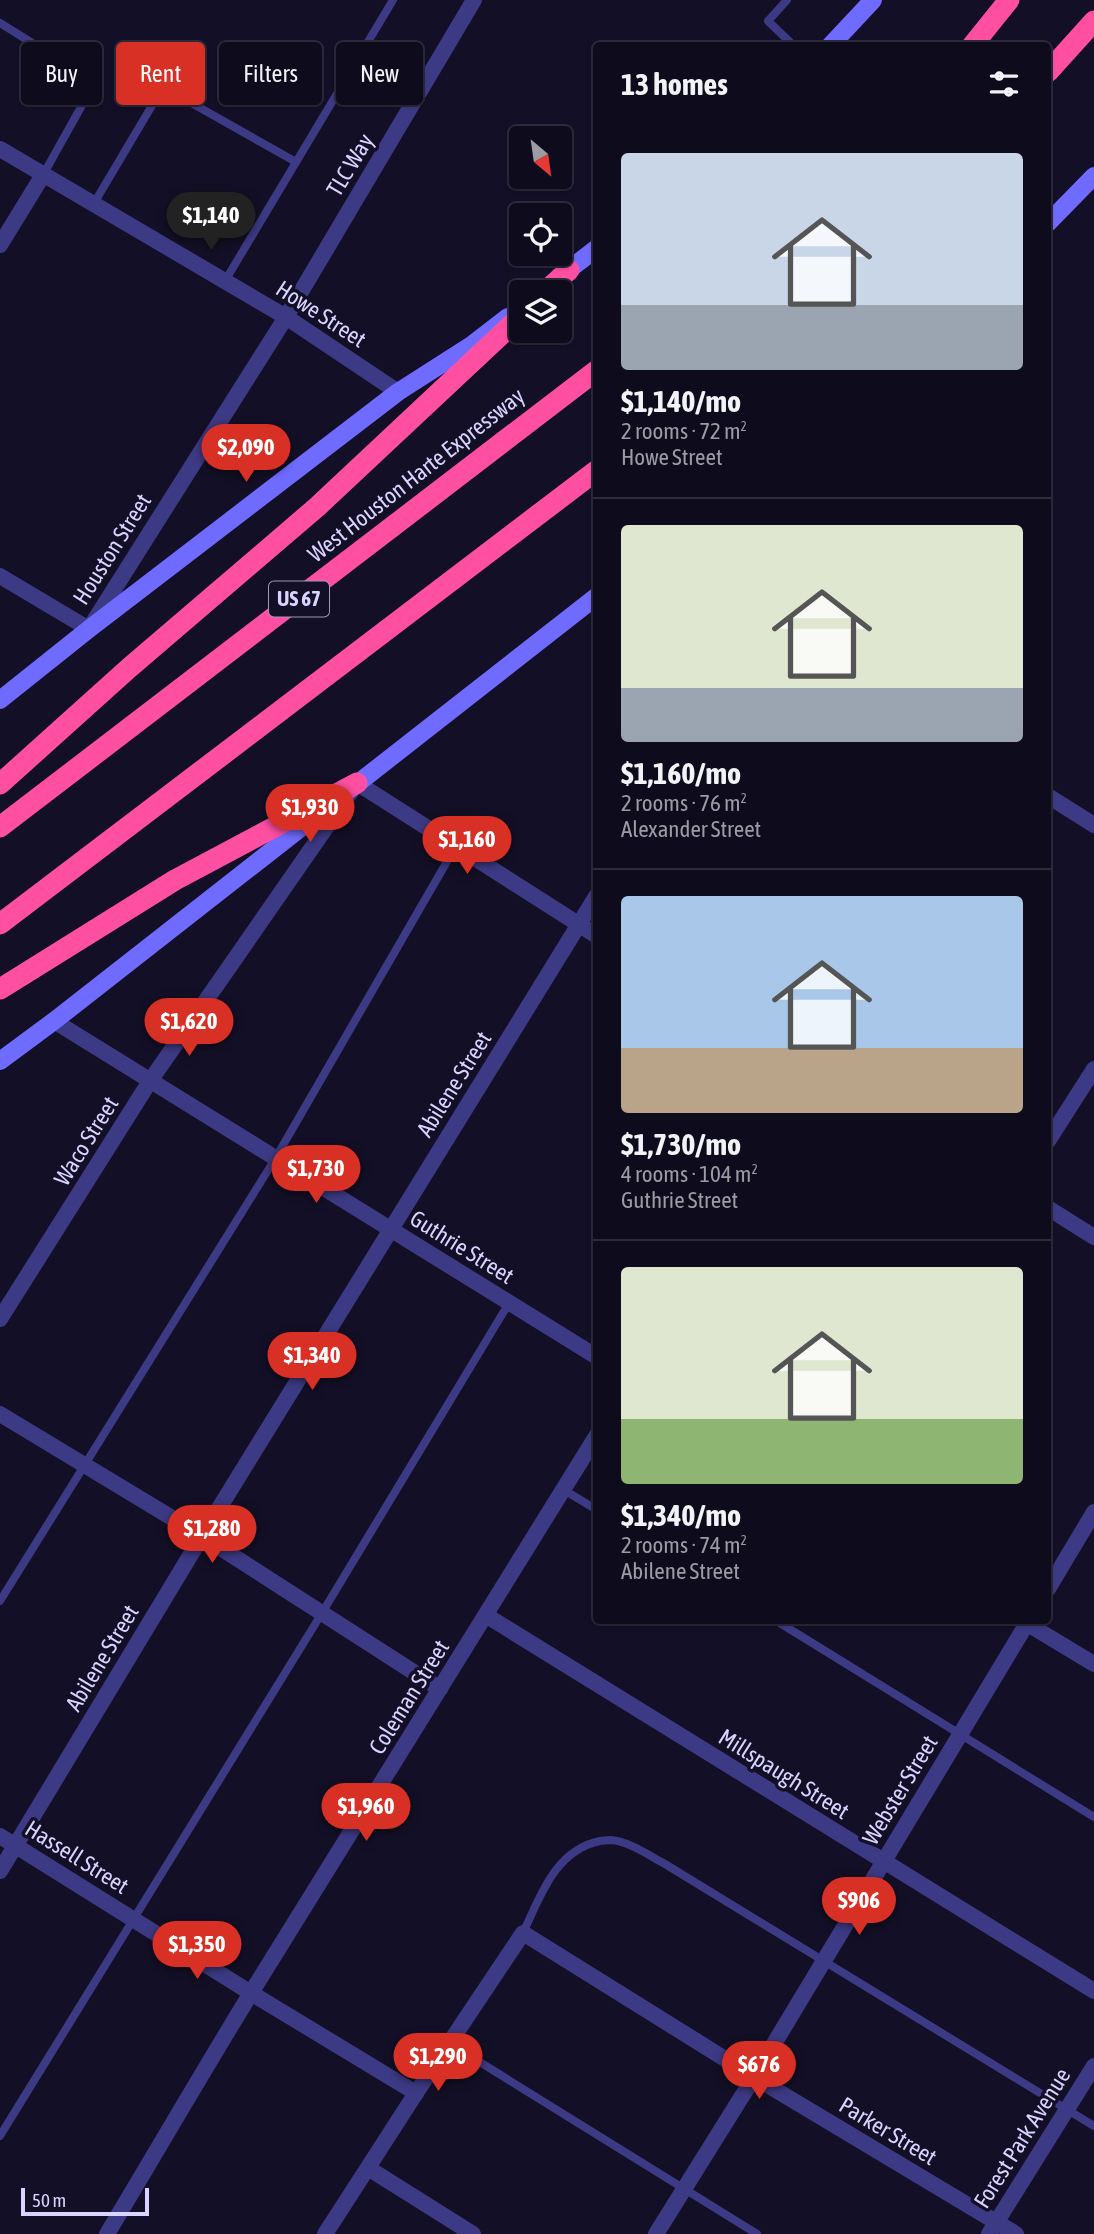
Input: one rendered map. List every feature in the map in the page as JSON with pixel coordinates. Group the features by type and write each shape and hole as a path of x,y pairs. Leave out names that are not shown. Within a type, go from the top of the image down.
{"highway":[{"path":"975,42 1009,0"},
{"path":"1051,69 1094,21"},
{"path":"558,280 569,270"},
{"path":"0,785 129,668 317,507 509,327"},
{"name":"West Houston Harte Expressway","path":"0,827 593,373"},
{"path":"0,924 593,473"},
{"path":"0,989 175,880 357,783"}],"main road":[{"path":"834,42 873,0"},
{"path":"1051,220 1094,176"},
{"path":"556,280 593,251"},
{"path":"0,700 398,392 473,344 509,316"},
{"path":"0,1061 593,599"}],"street":[{"name":"TLC Way","path":"286,317 474,0"},
{"name":"Howe Street","path":"0,149 286,317 398,392"},
{"path":"0,245 43,175"},
{"name":"Houston Street","path":"89,629 286,317"},
{"path":"0,576 89,629"},
{"path":"357,783 593,934"},
{"name":"Waco Street","path":"0,1319 150,1082 357,783"},
{"path":"1051,798 1094,825"},
{"name":"Abilene Street","path":"0,1871 201,1536 593,902"},
{"name":"Guthrie Street","path":"54,1021 593,1355"},
{"path":"1051,1136 1094,1069"},
{"path":"1051,1210 1094,1237"},
{"path":"0,1414 201,1536 440,1689"},
{"name":"Coleman Street","path":"107,2234 251,1993 593,1442"},
{"path":"1051,1584 1094,1512"},
{"name":"Millspaugh Street","path":"487,1616 1094,1991"},
{"name":"Webster Street","path":"656,2234 754,2077 1025,1624"},
{"path":"1029,1624 1094,1664"},
{"name":"Hassell Street","path":"0,1836 416,2093"},
{"path":"325,2234 523,1933"},
{"name":"Parker Street","path":"523,1933 993,2228 1016,2234"},
{"name":"Forest Park Avenue","path":"993,2228 1094,2066"},
{"path":"368,2168 473,2234"}],"lane":[{"path":"225,281 393,0"},
{"path":"787,0 768,21 790,42"},
{"path":"0,23 95,82 43,175"},
{"path":"93,205 163,87 296,162"},
{"path":"0,1601 275,1159 456,846"},
{"path":"0,2136 509,1303"},
{"path":"564,1490 593,1508"},
{"path":"781,1624 1094,1818"},
{"path":"523,1933 550,1877 571,1853 588,1844 610,1839 648,1854 1094,2126"},
{"path":"449,2043 757,2234"}]}
